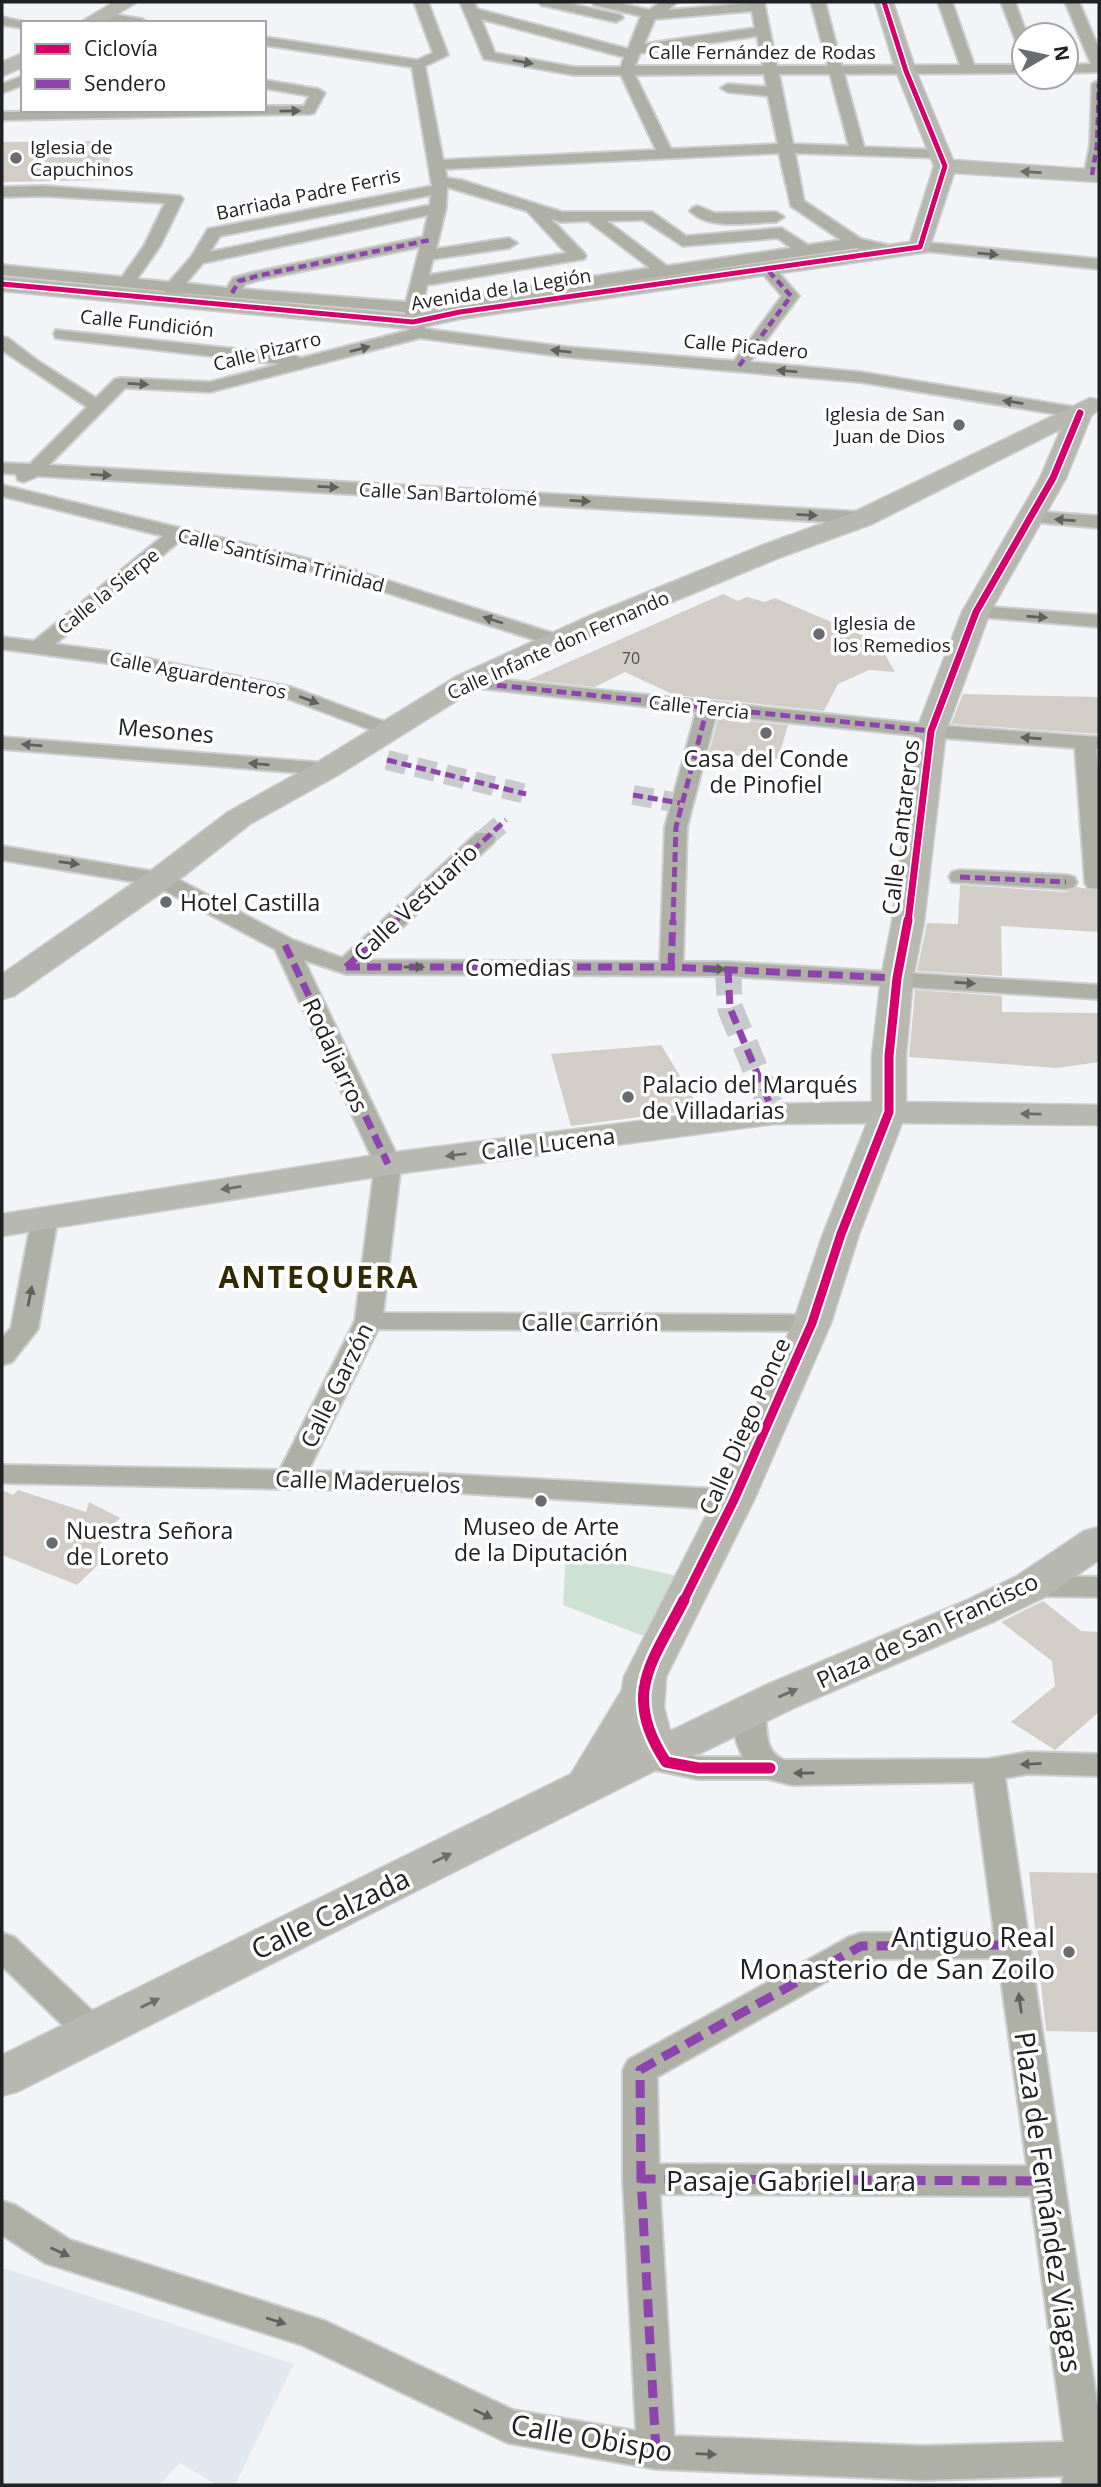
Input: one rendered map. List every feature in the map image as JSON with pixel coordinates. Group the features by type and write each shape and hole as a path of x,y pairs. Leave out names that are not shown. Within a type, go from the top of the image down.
{"street":[{"path":"93,20 128,2"},
{"path":"266,41 418,64 441,55 421,2"},
{"path":"486,2 641,36 760,14"},
{"path":"546,2 641,36"},
{"path":"599,2 641,36"},
{"path":"666,154 626,71 641,36 670,2"},
{"path":"818,2 858,152"},
{"path":"884,2 906,71 942,160 920,247"},
{"path":"945,2 969,70"},
{"path":"1008,2 1015,21"},
{"path":"1072,2 1099,66 1080,68"},
{"path":"469,7 641,36 760,14"},
{"path":"469,7 486,34 489,56 574,71 626,71"},
{"path":"760,14 759,49 769,70 797,204 856,243 895,251"},
{"path":"2,21 21,24"},
{"path":"559,53 626,71"},
{"path":"681,56 717,53"},
{"path":"2,71 21,60"},
{"path":"415,321 440,186 418,64"},
{"name":"Calle Fernández de Rodas","path":"626,71 1010,69"},
{"path":"2,89 21,81"},
{"path":"266,84 318,93 309,110 266,111"},
{"path":"435,165 786,148 858,152 1096,176 1099,84"},
{"path":"728,88 774,92"},
{"path":"2,116 207,112"},
{"path":"440,186 456,183 561,217 646,215 683,241 781,233"},
{"name":"Barriada Padre Ferris","path":"173,294 214,232 440,186"},
{"path":"2,192 44,191 175,199 152,246 126,283"},
{"path":"421,281 578,256 531,207"},
{"name":"Barriada Padre Ferris","path":"198,259 438,208"},
{"path":"698,211 712,219 770,218 809,211"},
{"path":"594,218 665,272"},
{"path":"770,218 781,233 804,251"},
{"path":"232,293 239,281 261,275 428,248 509,243"},
{"name":"Avenida de la Legión","path":"2,284 173,294 232,293 415,321 569,286 856,243"},
{"name":"Avenida de la Legión","path":"2,270 126,283 272,311 415,321 460,312 920,247 1099,264"},
{"path":"544,261 569,286"},
{"path":"739,366 791,296 766,268"},
{"name":"Calle Pizarro","path":"2,491 33,471 121,383 210,387 312,362 415,321"},
{"name":"Calle Picadero","path":"415,321 567,352 860,377 1090,405"},
{"name":"Calle Fundición","path":"62,334 312,362"},
{"path":"2,342 32,365 98,407"},
{"path":"12,369 32,365"},
{"name":"Calle Cantareros","path":"889,1112 889,1056 897,978 908,922 931,731 976,612 1053,478 1090,405"},
{"name":"Calle Infante don Fernando","path":"2,989 160,879 239,818 327,769 467,682 772,551 863,518 1090,405"},
{"name":"Calle San Bartolomé","path":"2,468 863,518"},
{"name":"Calle Santísima Trinidad","path":"2,491 346,574 558,641"},
{"path":"1030,517 1099,522"},
{"name":"Calle la Sierpe","path":"38,648 177,534"},
{"path":"976,612 1099,621"},
{"name":"Calle Aguardenteros","path":"2,643 114,658 290,693 389,730"},
{"name":"Calle Tercia","path":"467,682 931,731 1092,743"},
{"path":"671,967 676,827 707,709"},
{"name":"Mesones","path":"2,743 327,769"},
{"path":"1092,743 1096,883"},
{"name":"Calle Vestuario","path":"346,967 485,838"},
{"path":"2,853 160,879"},
{"path":"960,877 1066,882"},
{"name":"Comedias","path":"160,879 285,945 346,967 671,967 897,978 1099,992"},
{"name":"Rodaljarros","path":"285,945 387,1164"},
{"name":"Calle Lucena","path":"2,1225 387,1164 774,1114 889,1112 1099,1115"},
{"name":"Calle Diego Ponce","path":"658,1750 646,1729 641,1706 645,1677 734,1500 812,1323 841,1234 889,1112"},
{"name":"Calle Garzón","path":"290,1478 369,1321 387,1164"},
{"path":"2,1356 24,1329 45,1217"},
{"name":"Calle Carrión","path":"369,1321 812,1323"},
{"name":"Calle Maderuelos","path":"2,1474 443,1483 734,1500"},
{"name":"Plaza de San Francisco","path":"658,1750 685,1742 750,1710 980,1611 1032,1586 1099,1541"},
{"path":"1032,1586 1099,1587"},
{"name":"Calle Diego Ponce","path":"587,1785 643,1691"},
{"path":"750,1710 747,1725 752,1741 770,1768"},
{"path":"658,1750 666,1762 698,1768 770,1768 792,1773 988,1770 1028,1763 1099,1765"},
{"name":"Calle Calzada","path":"2,2077 658,1750"},
{"name":"Plaza de Fernández Viagas","path":"988,1770 1089,2467"},
{"path":"641,2179 640,2070 861,1946 1012,1945"},
{"path":"2,1946 92,2032"},
{"name":"Pasaje Gabriel Lara","path":"656,2452 641,2179 1046,2181"},
{"name":"Calle Obispo","path":"2,2216 58,2252 312,2332 508,2426 656,2452 1089,2467"}],"shaded area":[{"path":"4,2268 294,2364 235,2485 217,2485 180,2463 159,2485 2,2485"}],"green space":[{"path":"566,1551 691,1579 664,1644 563,1605"}],"building":[{"name":"Iglesia de Capuchinos","path":"112,141 107,180 2,182 2,142"},
{"path":"723,594 738,601 747,597 765,602 775,598 878,642 895,672 869,670 838,684 824,711 674,695 625,672 595,687 528,680"},
{"path":"963,694 1099,697 1099,734 951,724"},
{"name":"Casa del Conde de Pinofiel","path":"718,718 788,725 778,759 709,753"},
{"path":"960,885 1066,892 1077,887 1099,891 1099,932 1001,926 1002,976 917,971 927,923 958,924"},
{"path":"915,990 1002,996 1002,1012 1099,1013 1099,1062 1057,1068 909,1057"},
{"name":"Palacio del Marqués de Villadarias","path":"661,1045 700,1109 571,1126 551,1054"},
{"name":"Nuestra Señora de Loreto","path":"2,1490 13,1495 18,1490 86,1512 89,1502 120,1518 103,1536 107,1537 98,1546 101,1554 99,1564 77,1585 2,1555"},
{"path":"1043,1601 1081,1631 1099,1632 1099,1712 1055,1750 1011,1722 1055,1686 1052,1661 1001,1622"},
{"name":"Antiguo Real Monasterio de San Zoilo","path":"1029,1872 1099,1873 1099,2032 1046,2031"}],"tunnel":[{"path":"387,760 526,794"},
{"path":"633,795 680,803"},
{"path":"485,838 506,820"},
{"path":"728,969 730,1008 774,1114"}],"marked path":[{"path":"1092,175 1097,145 1099,84"},
{"path":"232,293 239,281 261,275 430,240"},
{"path":"739,366 791,296 766,268"},
{"path":"467,682 931,731"},
{"path":"671,967 676,827 707,709"},
{"path":"387,760 526,794"},
{"path":"633,795 680,803"},
{"path":"346,967 506,820"},
{"path":"960,877 1066,882"},
{"path":"285,945 388,1164"},
{"path":"346,967 671,967 897,978"},
{"path":"728,969 730,1008 774,1114"},
{"path":"641,2179 640,2070 861,1946 1012,1945"},
{"path":"656,2452 641,2179 1046,2181"}],"cycle path":[{"path":"2,284 413,322 460,312 920,247 945,166 906,71 884,2"},
{"path":"770,1768 698,1768 666,1762 652,1740 645,1722 645,1677 734,1500 812,1323 841,1234 889,1112 889,1056 897,978 908,922 931,731 976,612 1053,478 1080,413"}],"place":[{"name":"Iglesia de Capuchinos","path":"16,158"},
{"name":"Iglesia de San Juan de Dios","path":"959,425"},
{"name":"Iglesia de los Remedios","path":"819,634"},
{"name":"Casa del Conde de Pinofiel","path":"766,733"},
{"name":"Hotel Castilla","path":"166,902"},
{"name":"Palacio del Marqués de Villadarias","path":"628,1097"},
{"name":"Museo de Arte de la Diputación","path":"541,1501"},
{"name":"Nuestra Señora de Loreto","path":"52,1543"},
{"name":"Antiguo Real Monasterio de San Zoilo","path":"1069,1952"}],"district":[{"name":"ANTEQUERA","path":"319,1276"}]}
